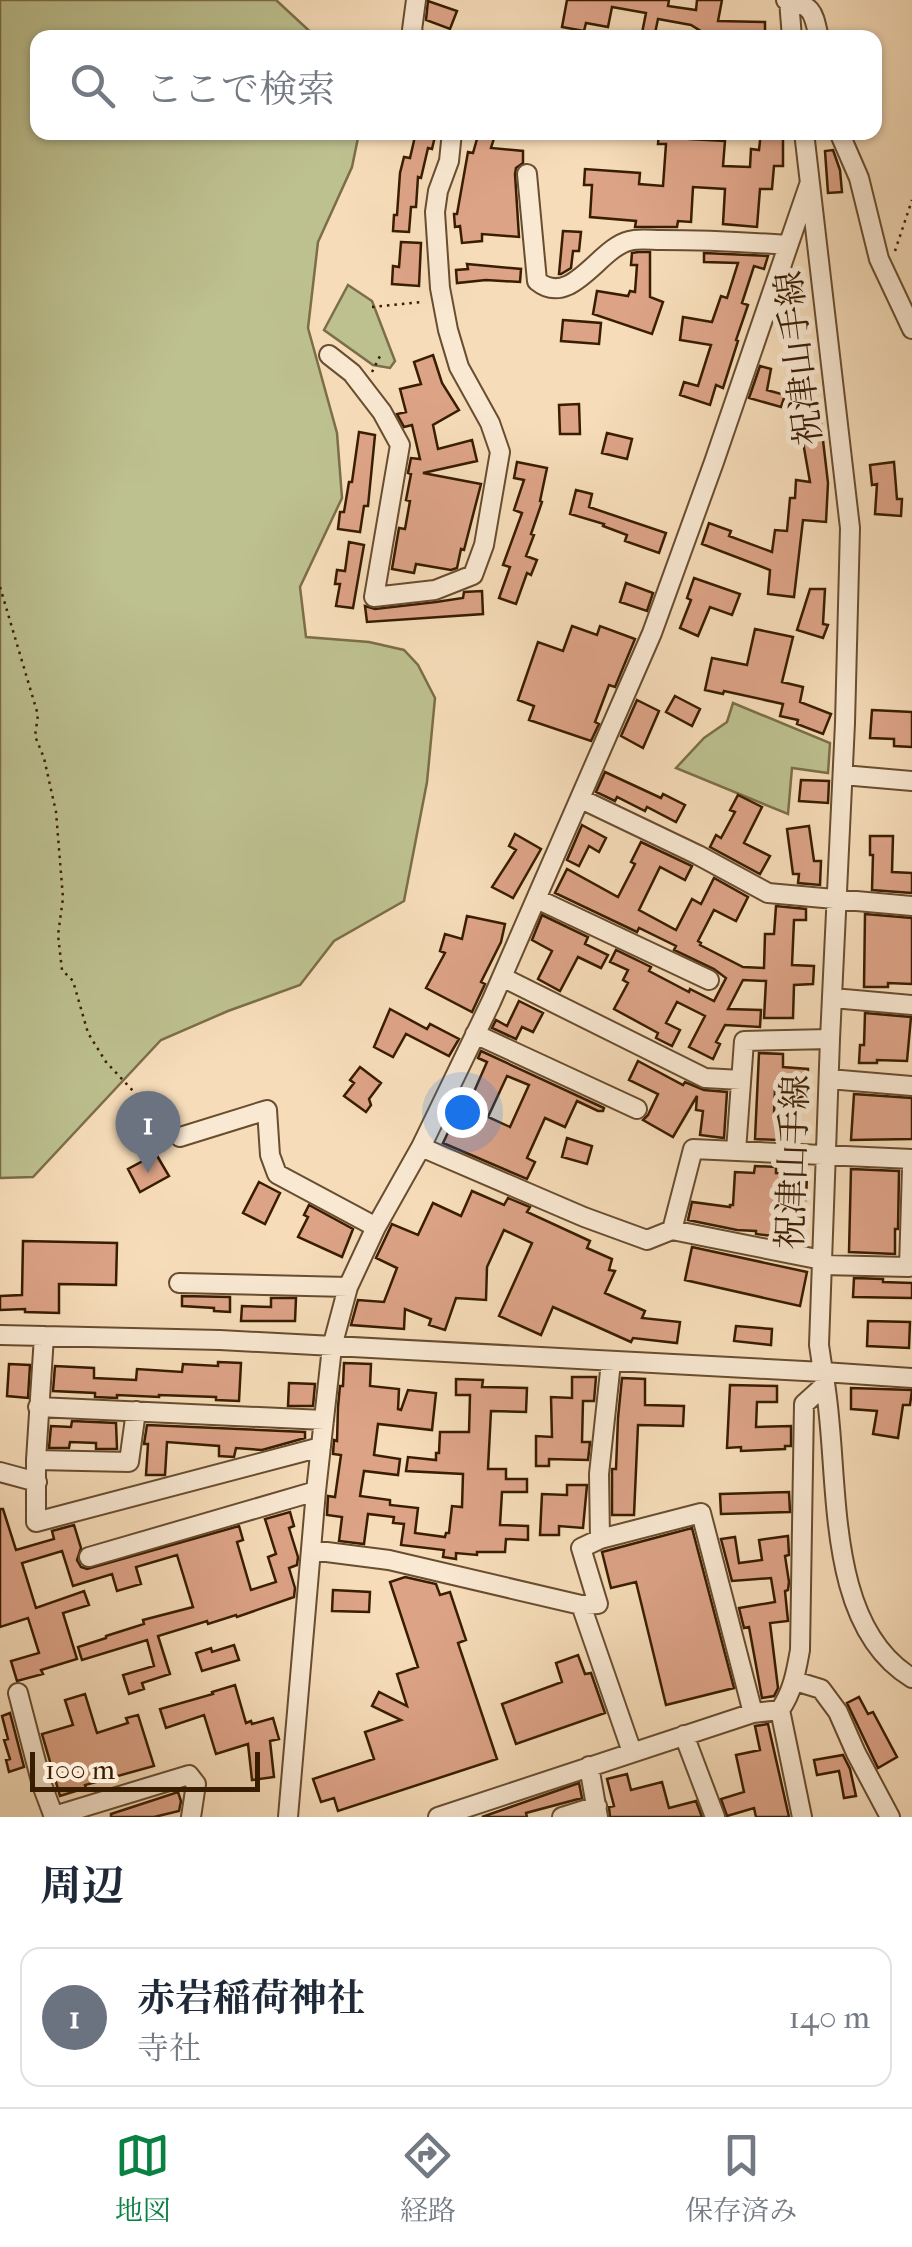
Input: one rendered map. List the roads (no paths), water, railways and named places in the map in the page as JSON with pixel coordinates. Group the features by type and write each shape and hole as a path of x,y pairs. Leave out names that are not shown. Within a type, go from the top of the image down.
{"street":[{"path":"412,30 416,0"},
{"path":"791,30 789,0 810,8 817,30"},
{"path":"329,355 352,374 382,412 400,445 374,596 435,590 473,575 484,545 500,452 490,423 459,367 440,288 436,212 451,140"},
{"name":"祝津山手線","path":"805,140 850,528 819,1345 845,1571 860,1616 878,1646 912,1678"},
{"path":"842,140 859,178 879,259 911,326"},
{"path":"526,174 537,281 556,289 569,285 627,240 787,244"},
{"path":"288,1817 332,1346 348,1287 421,1147 502,977 652,633 810,180"},
{"path":"842,775 912,781"},
{"path":"581,799 768,893 912,906"},
{"path":"537,899 709,980"},
{"path":"502,977 706,1078 741,1080"},
{"path":"832,998 912,1005"},
{"path":"475,1034 637,1108"},
{"path":"736,1151 744,1041 830,1039"},
{"path":"829,1079 912,1086"},
{"path":"180,1137 268,1110 270,1155 278,1174 376,1227"},
{"path":"421,1147 584,1218 647,1240 672,1230 822,1262 909,1268 912,1168"},
{"path":"672,1230 693,1149 912,1159"},
{"path":"178,1283 348,1287"},
{"path":"0,1335 220,1340 612,1362 824,1379 912,1378"},
{"path":"44,1336 36,1522 321,1447"},
{"path":"600,1539 599,1474 612,1362"},
{"path":"802,1817 780,1710 795,1681 800,1650 804,1404 824,1379"},
{"path":"38,1406 324,1420"},
{"path":"36,1460 130,1462 136,1412"},
{"path":"0,1472 36,1482"},
{"path":"89,1556 316,1491"},
{"path":"311,1550 389,1560 581,1605 598,1604 581,1548 600,1539 702,1514 753,1713"},
{"path":"581,1605 632,1752"},
{"path":"795,1681 820,1689 838,1712 890,1817"},
{"path":"18,1693 42,1786 54,1816 189,1775 196,1784 192,1817"},
{"path":"448,1815 753,1713 780,1710"},
{"path":"684,1736 714,1817"},
{"path":"562,1817 598,1811 588,1766"}],"place":[{"name":"赤岩稲荷神社","path":"148,1173"}]}
